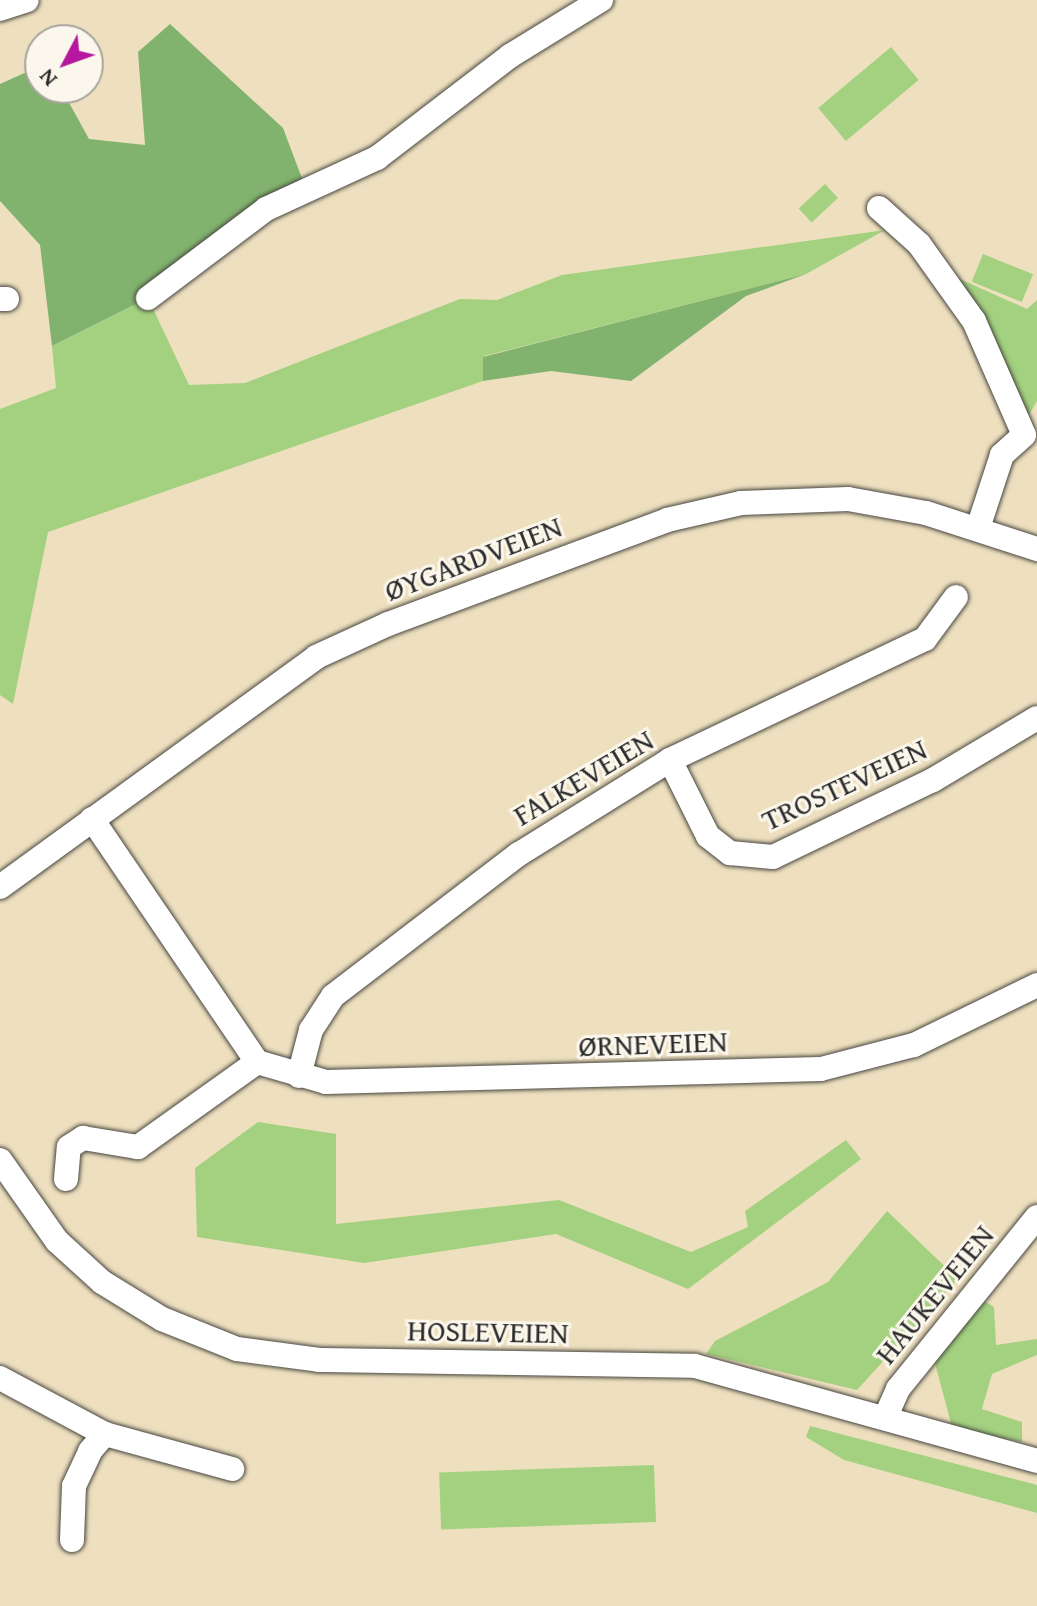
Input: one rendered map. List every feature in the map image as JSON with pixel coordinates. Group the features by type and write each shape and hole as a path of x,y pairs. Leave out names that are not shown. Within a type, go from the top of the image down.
{"street":[{"path":"0,9 27,0"},
{"path":"148,298 266,209 377,158 510,56 601,0"},
{"path":"879,208 919,244 974,321 1030,434 1002,455 978,528"},
{"name":"ØYGARDVEIEN","path":"0,887 316,657 402,619 667,520 741,503 817,497 878,503 978,528 1037,549"},
{"name":"FALKEVEIEN","path":"299,1076 318,1015 357,974 519,854 670,760 925,639 956,597"},
{"name":"TROSTEVEIEN","path":"670,760 708,836 730,853 773,857 933,780 1037,718"},
{"path":"66,1179 69,1147 83,1138 138,1147 257,1062 92,819"},
{"name":"ØRNEVEIEN","path":"257,1062 299,1076 372,1083 821,1069 914,1045 1037,985"},
{"name":"HOSLEVEIEN","path":"0,1160 57,1241 102,1282 162,1319 237,1349 319,1360 695,1366 886,1416 1037,1461"},
{"name":"HAUKEVEIEN","path":"886,1416 898,1389 1037,1217"},
{"path":"0,1378 105,1434 232,1469"},
{"path":"72,1540 74,1486 90,1451 105,1434"}],"green space":[{"path":"170,24 283,128 306,189 148,298 52,346 40,245 0,201 0,84 24,73 24,104 70,104 89,139 145,145 138,52"},
{"path":"891,47 919,80 846,141 818,108"},
{"path":"825,184 838,198 812,222 799,209"},
{"path":"885,230 806,274 484,356 483,381 48,532 13,704 0,695 0,409 56,388 52,346 148,298 189,385 245,383 460,299 497,300 562,275"},
{"path":"983,254 1033,274 1022,302 972,282"},
{"path":"806,274 746,296 631,381 551,371 483,381 483,357"},
{"path":"951,275 1027,309 1037,300 1037,401 1024,423"},
{"path":"258,1122 336,1134 336,1224 559,1200 691,1252 748,1227 745,1211 846,1140 861,1159 688,1289 556,1234 364,1263 197,1237 195,1168"},
{"path":"887,1211 958,1279 857,1390 706,1354 715,1341 828,1282"},
{"path":"979,1298 994,1307 996,1345 1037,1339 1037,1355 992,1374 982,1409 1022,1422 1022,1442 952,1427 933,1356"},
{"path":"810,1426 1037,1485 1037,1513 844,1460 806,1437"},
{"path":"654,1465 656,1522 441,1529 439,1473"}]}
